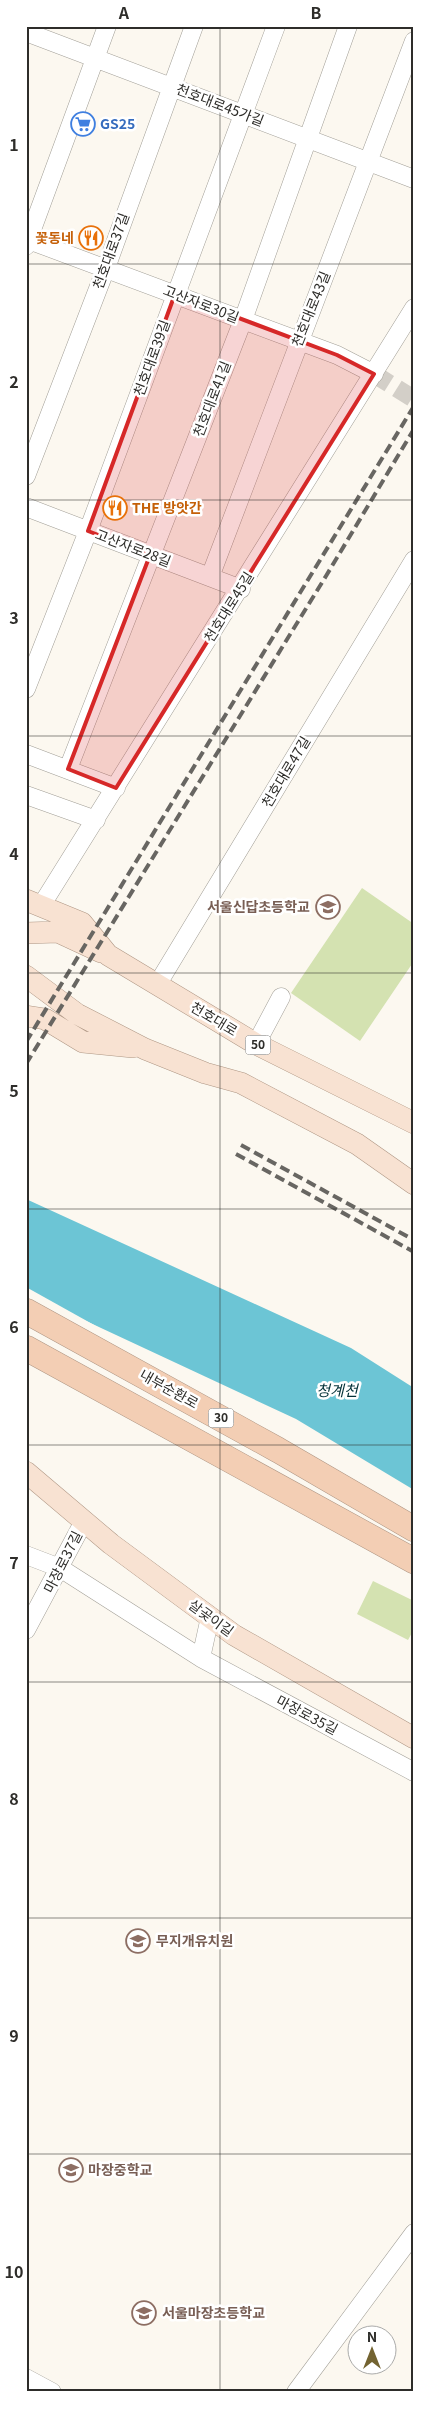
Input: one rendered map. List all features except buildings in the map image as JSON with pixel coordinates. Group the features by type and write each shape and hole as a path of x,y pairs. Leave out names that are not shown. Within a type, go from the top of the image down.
{"highway":[{"name":"내부순환로","path":"26,1312 278,1450 414,1529"},
{"name":"30","path":"26,1348 414,1562"}],"main road":[{"name":"천호대로","path":"34,903 82,923 108,955 256,1044 414,1122"},
{"path":"26,933 58,932 108,955"},
{"path":"26,976 77,1014 145,1049 205,1073 241,1083 357,1144 414,1184"},
{"path":"26,1016 45,1019 82,1042 145,1049"},
{"name":"살곶이길","path":"26,1472 84,1521 234,1635 414,1738"}],"street":[{"path":"27,241 107,26"},
{"name":"천호대로37길","path":"26,476 106,268 194,26"},
{"name":"천호대로39길","path":"26,688 88,531 276,26"},
{"name":"천호대로41길","path":"68,769 243,320 348,26"},
{"name":"천호대로45가길","path":"26,32 369,160 414,179"},
{"name":"천호대로43길","path":"210,577 294,352 300,341 414,41"},
{"name":"고산자로30길","path":"27,241 106,268 337,355 374,374"},
{"name":"천호대로45길","path":"34,903 96,820 414,308"},
{"name":"고산자로28길","path":"26,507 241,589"},
{"name":"천호대로47길","path":"157,985 414,560"},
{"path":"26,754 116,788"},
{"path":"26,795 96,820"},
{"path":"256,1044 281,997"},
{"name":"마장로37길","path":"26,1630 84,1521"},
{"name":"마장로35길","path":"26,1555 60,1568 201,1658 414,1772"},
{"path":"201,1658 210,1617"},
{"path":"296,2392 414,2233"},
{"path":"26,2378 52,2392"}],"highlighted area":[{"path":"175,294 337,355 374,374 116,788 68,769 150,555 88,531"}],"green space":[{"path":"362,888 414,924 414,961 360,1041 291,993"},
{"path":"373,1581 414,1601 414,1629 408,1640 357,1614"}],"water":[{"name":"청계천","path":"26,1199 351,1348 414,1388 414,1490 296,1419 26,1293"}],"pier":[{"path":"26,1287 121,1340 26,1295"}],"tunnel":[{"path":"374,374 414,399"}],"railway":[{"path":"26,1042 414,406"},
{"path":"26,1064 326,576 414,429"},
{"path":"241,1145 414,1240"},
{"path":"236,1154 414,1252"}],"place":[{"name":"GS25","path":"83,124"},
{"name":"꽃동네","path":"91,238"},
{"name":"THE 방앗간","path":"115,508"},
{"name":"서울신답초등학교","path":"328,907"},
{"name":"무지개유치원","path":"138,1941"},
{"name":"마장중학교","path":"71,2170"},
{"name":"서울마장초등학교","path":"144,2313"}]}
